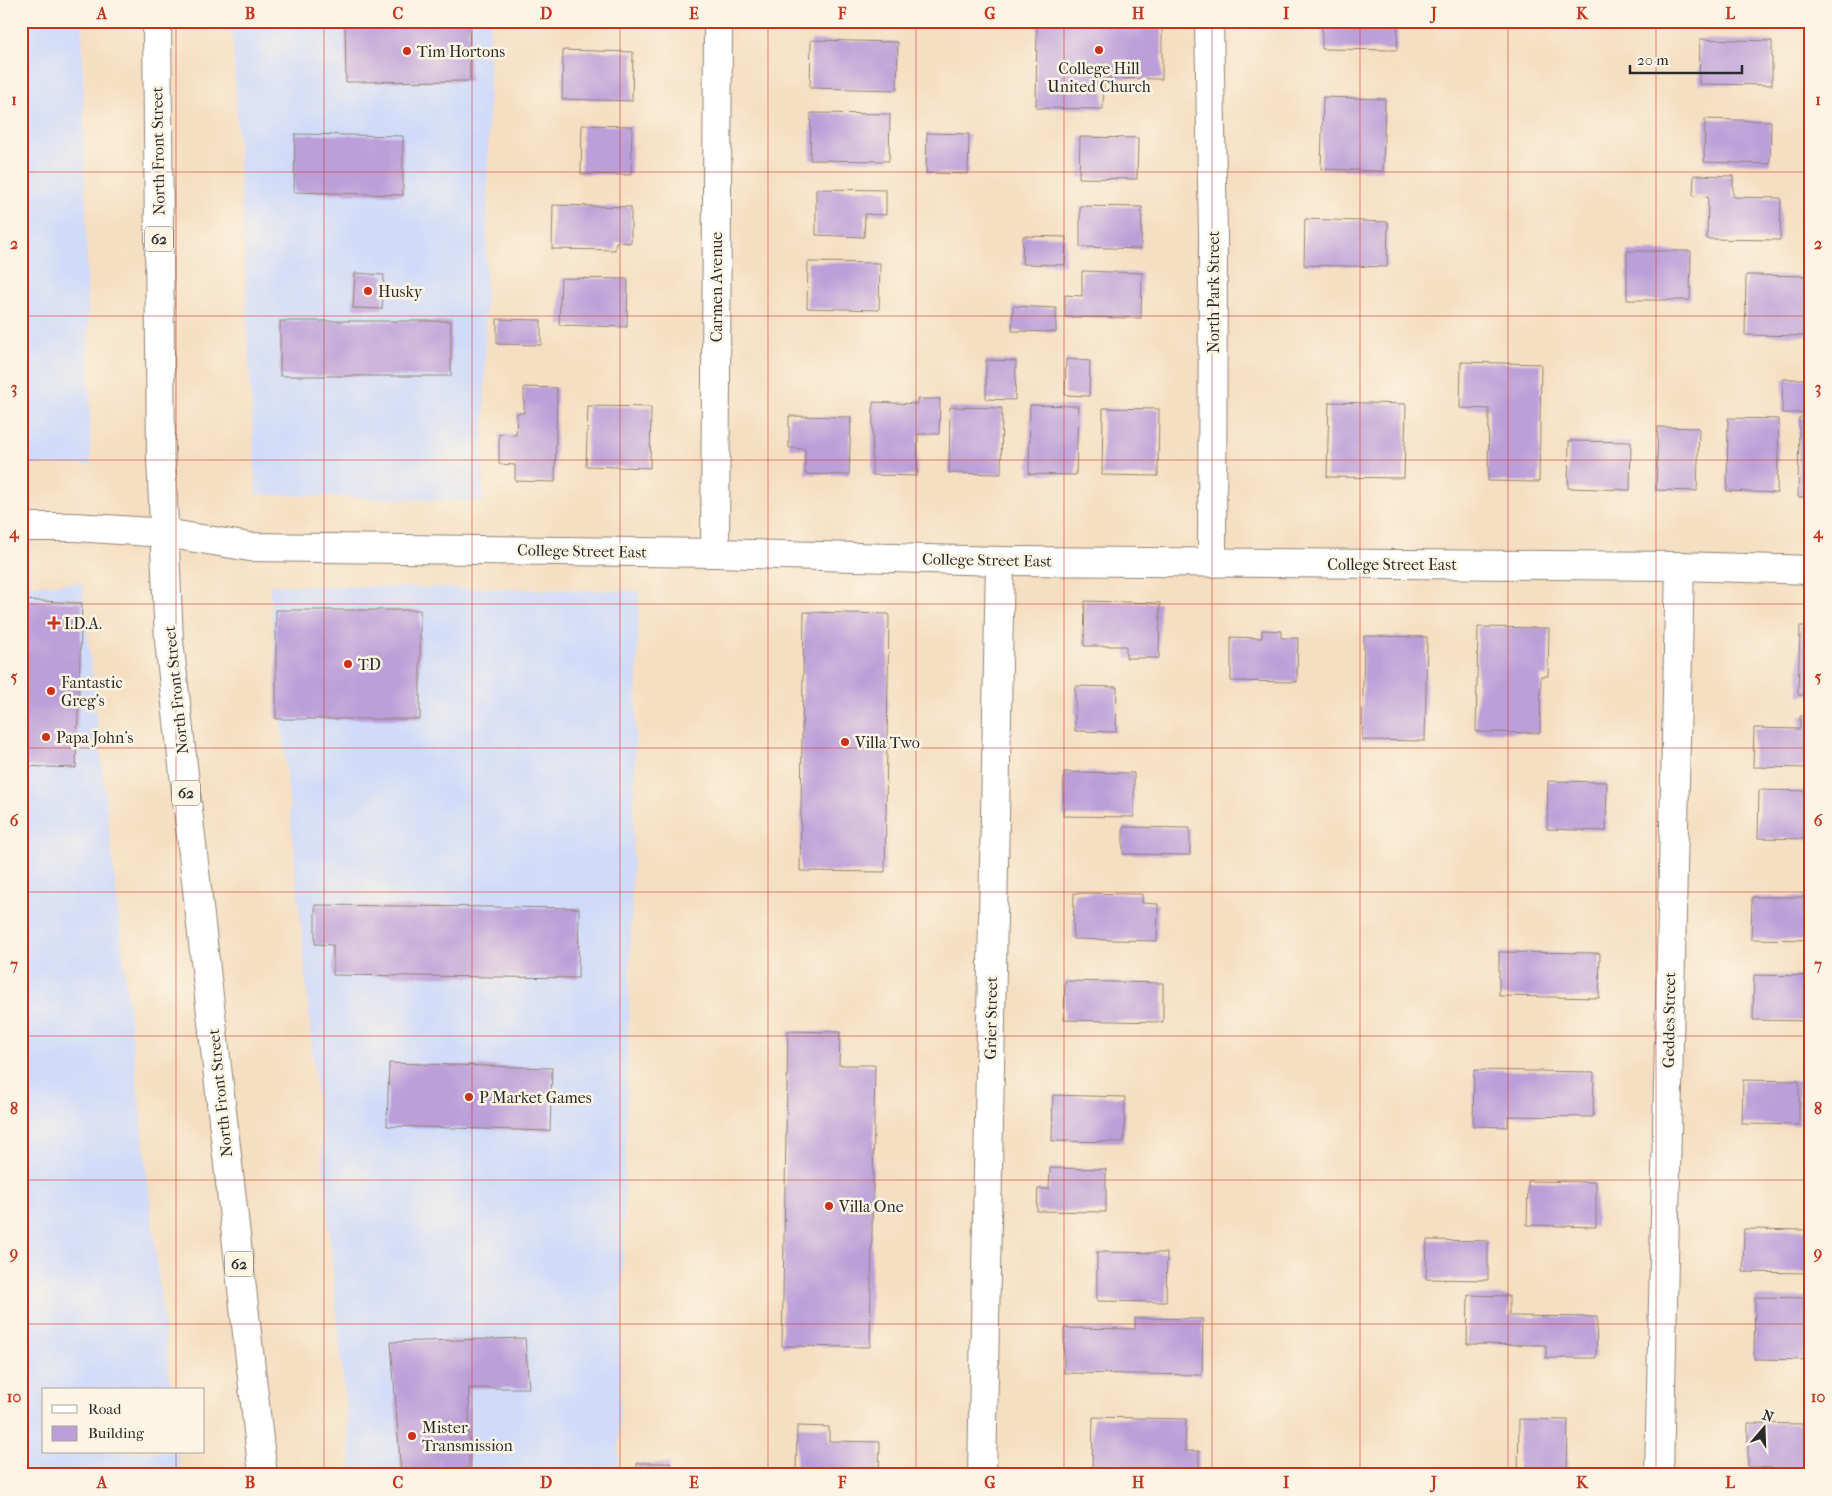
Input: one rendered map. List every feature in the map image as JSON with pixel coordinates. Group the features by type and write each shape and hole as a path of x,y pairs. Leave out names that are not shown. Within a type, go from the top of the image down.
{"main road":[{"name":"North Front Street","path":"157,21 161,456 169,641 263,1475"},
{"name":"Carmen Avenue","path":"715,553 718,21"},
{"name":"North Park Street","path":"1209,21 1213,234 1212,563"},
{"name":"College Street East","path":"21,527 75,527 165,533 250,547 715,553 1000,561 1680,566 1811,570"},
{"name":"Grier Street","path":"982,1475 1000,561"},
{"name":"Geddes Street","path":"1659,1475 1680,566"}],"shaded area":[{"path":"21,21 82,21 91,465 21,465"},
{"path":"232,21 490,21 483,502 256,494"},
{"path":"82,583 171,1388 42,1388 42,1454 178,1454 181,1475 21,1475 21,585"},
{"path":"269,585 639,591 618,1475 352,1475"}],"building":[{"name":"Tim Hortons","path":"345,21 469,21 470,81 346,82"},
{"name":"College Hill United Church","path":"1037,21 1162,21 1162,79 1104,78 1103,109 1036,108"},
{"path":"1322,21 1398,21 1397,50 1322,49"},
{"path":"1700,39 1772,41 1772,85 1699,84"},
{"path":"811,40 898,42 897,90 810,88"},
{"path":"563,50 633,52 632,101 562,99"},
{"path":"1323,97 1385,99 1383,171 1321,169"},
{"path":"811,113 890,114 889,161 810,160"},
{"path":"1705,119 1771,121 1770,164 1704,162"},
{"path":"582,125 632,126 631,175 581,174"},
{"path":"927,133 969,134 968,174 926,173"},
{"path":"295,134 403,136 403,195 294,192"},
{"path":"1080,137 1138,138 1137,179 1079,178"},
{"path":"1694,175 1733,176 1733,197 1781,198 1780,240 1707,239 1708,197 1693,196"},
{"path":"816,189 886,190 886,215 865,214 864,237 816,235"},
{"path":"553,205 631,207 631,243 616,242 615,250 552,249"},
{"path":"1080,206 1142,207 1141,249 1080,247"},
{"path":"1305,219 1388,222 1387,267 1304,265"},
{"path":"1023,236 1066,237 1065,265 1022,264"},
{"path":"1627,251 1691,251 1690,300 1627,300"},
{"path":"808,262 880,263 879,310 807,308"},
{"path":"1082,271 1142,273 1141,318 1065,317 1065,295 1082,296"},
{"name":"Husky","path":"355,273 384,275 382,309 353,308"},
{"path":"1746,275 1811,276 1809,336 1745,335"},
{"path":"561,278 628,279 627,327 559,325"},
{"path":"1013,306 1056,308 1056,332 1012,331"},
{"path":"497,319 541,320 541,345 497,344"},
{"name":"Husky","path":"280,321 451,321 451,376 280,376"},
{"path":"1066,359 1090,361 1089,396 1065,395"},
{"path":"986,360 1016,361 1015,400 986,399"},
{"path":"1461,362 1541,364 1539,482 1488,481 1489,409 1460,408"},
{"path":"1783,379 1811,379 1811,413 1782,413"},
{"path":"524,387 557,388 555,482 515,481 515,465 499,464 499,434 516,435 517,413 524,413"},
{"path":"917,399 940,399 939,434 918,434 917,476 872,475 873,402 917,404"},
{"path":"1329,402 1406,404 1404,478 1327,477"},
{"path":"1030,405 1078,406 1076,475 1029,474"},
{"path":"588,406 651,407 650,468 586,466"},
{"path":"950,407 1002,408 1001,474 949,473"},
{"path":"1103,408 1159,409 1158,476 1102,475"},
{"path":"789,416 851,417 849,475 805,474 805,449 789,448"},
{"path":"1799,417 1811,417 1811,497 1798,497"},
{"path":"1728,418 1779,419 1777,493 1727,491"},
{"path":"1658,427 1699,428 1697,491 1656,490"},
{"path":"1569,441 1631,442 1630,490 1568,488"},
{"path":"21,600 82,603 76,768 21,766"},
{"path":"1085,601 1160,603 1159,658 1126,658 1126,646 1084,646"},
{"name":"TD","path":"276,610 420,610 420,719 276,719"},
{"name":"Villa Two","path":"804,612 889,614 885,872 800,871"},
{"path":"1800,626 1811,626 1811,695 1798,695"},
{"path":"1478,627 1549,628 1548,676 1541,676 1540,733 1476,732"},
{"path":"1262,630 1281,631 1281,638 1298,638 1297,682 1231,681 1231,637 1262,638"},
{"path":"1364,636 1427,637 1425,741 1362,740"},
{"path":"1075,686 1117,687 1116,732 1075,731"},
{"path":"1800,716 1811,716 1811,768 1753,767 1754,728 1800,729"},
{"path":"1064,772 1134,773 1134,817 1063,816"},
{"path":"1548,781 1607,782 1606,831 1547,829"},
{"path":"1759,790 1811,791 1811,839 1758,838"},
{"path":"1123,827 1190,828 1190,855 1123,854"},
{"path":"1074,893 1142,894 1142,903 1158,904 1157,941 1073,939"},
{"path":"1752,897 1811,897 1811,940 1751,939"},
{"path":"315,905 579,908 578,978 333,975 333,945 315,944"},
{"path":"1499,952 1600,953 1599,998 1499,996"},
{"path":"1754,975 1811,976 1811,1021 1753,1020"},
{"path":"1065,981 1163,983 1163,1022 1064,1020"},
{"name":"Villa One","path":"788,1031 840,1032 839,1065 875,1065 870,1347 782,1346"},
{"name":"P Market Games","path":"389,1063 552,1068 550,1131 387,1126"},
{"path":"1474,1070 1594,1072 1593,1117 1508,1116 1508,1127 1473,1126"},
{"path":"1743,1080 1799,1081 1799,1125 1742,1124"},
{"path":"1053,1095 1125,1097 1124,1142 1052,1141"},
{"path":"1050,1168 1106,1169 1106,1212 1037,1211 1038,1189 1049,1189"},
{"path":"1528,1181 1596,1182 1596,1227 1527,1225"},
{"path":"1744,1229 1811,1230 1811,1273 1743,1272"},
{"path":"1427,1240 1488,1241 1488,1280 1426,1279"},
{"path":"1097,1252 1167,1253 1166,1302 1097,1301"},
{"path":"1468,1295 1509,1296 1509,1316 1597,1317 1596,1358 1546,1358 1546,1345 1467,1344"},
{"path":"1755,1297 1811,1298 1811,1360 1754,1359"},
{"path":"1135,1318 1203,1319 1202,1375 1064,1373 1064,1328 1135,1329"},
{"path":"525,1338 529,1388 469,1388 469,1475 401,1475 391,1342"},
{"path":"1093,1417 1186,1419 1185,1451 1199,1451 1199,1475 1092,1475"},
{"path":"1519,1419 1568,1420 1567,1475 1518,1475"},
{"path":"1748,1423 1806,1424 1805,1446 1811,1446 1811,1475 1797,1475 1797,1469 1748,1467"},
{"path":"797,1426 829,1427 829,1441 880,1442 879,1475 796,1475"},
{"path":"637,1463 670,1463 670,1475 637,1475"}],"place":[{"name":"College Hill United Church","path":"1099,50"},
{"name":"Tim Hortons","path":"407,51"},
{"name":"Husky","path":"368,291"},
{"name":"I.D.A.","path":"54,623"},
{"name":"TD","path":"348,664"},
{"name":"Fantastic Greg's","path":"51,691"},
{"name":"Papa John's","path":"46,737"},
{"name":"Villa Two","path":"845,742"},
{"name":"P Market Games","path":"469,1097"},
{"name":"Villa One","path":"829,1206"},
{"name":"Mister Transmission","path":"412,1436"}]}
